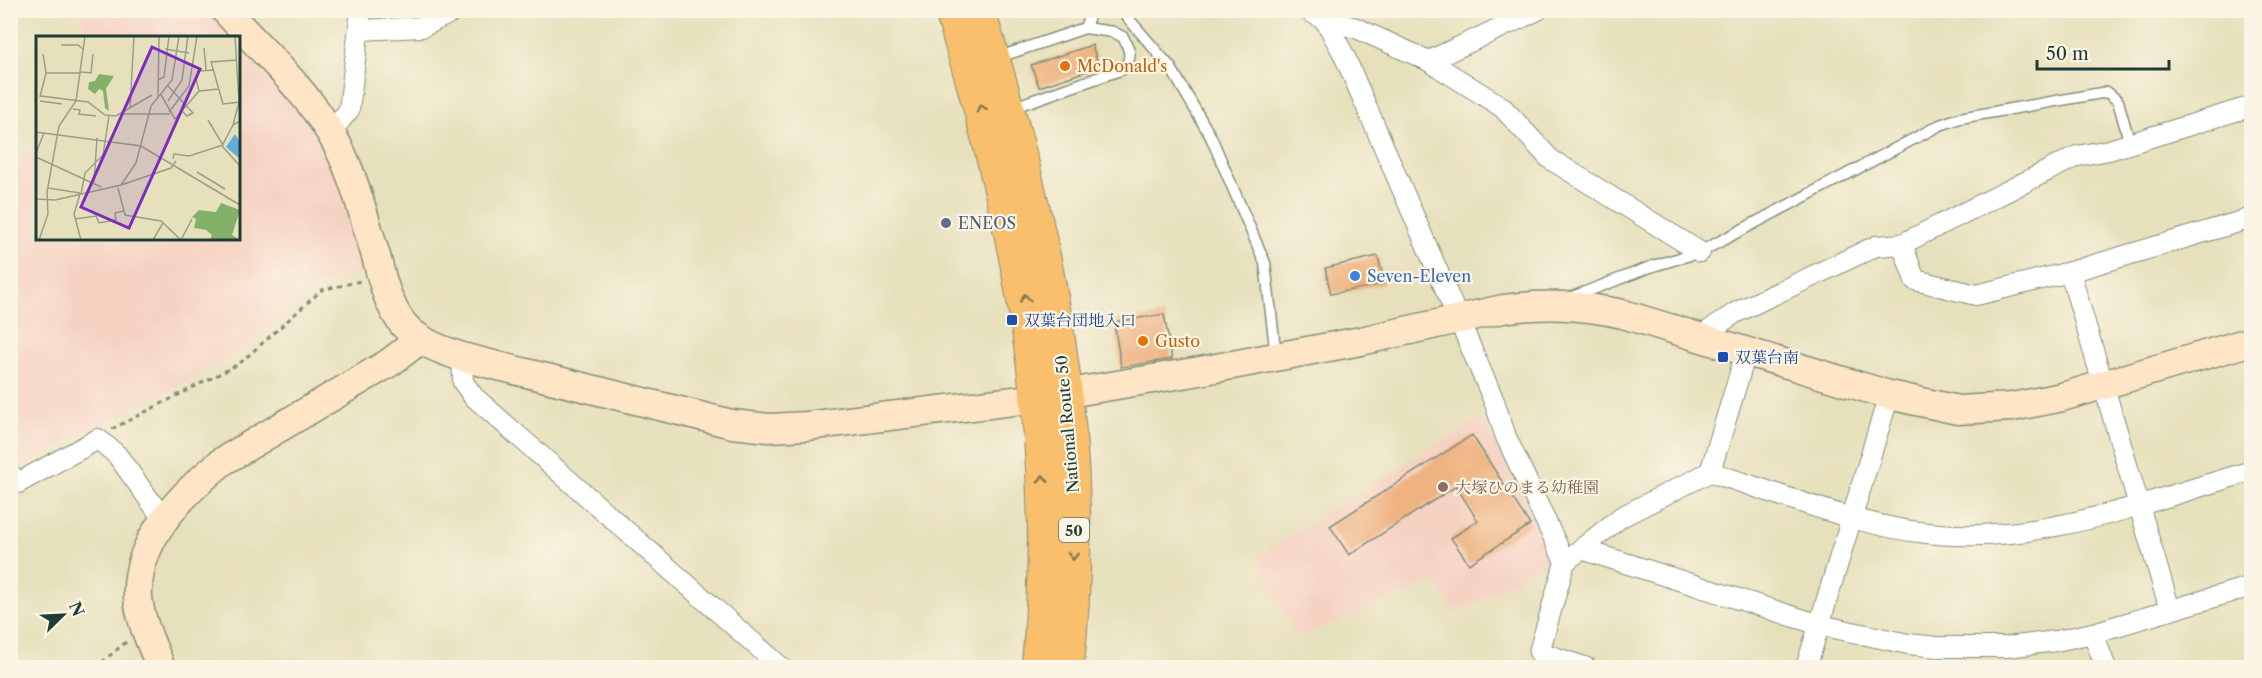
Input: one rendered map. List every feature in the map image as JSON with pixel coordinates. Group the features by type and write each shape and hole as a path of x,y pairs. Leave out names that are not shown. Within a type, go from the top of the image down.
{"highway":[{"name":"National Route 50","path":"951,10 1003,188 1022,279 1053,395 1038,668"},
{"name":"National Route 50","path":"978,10 1028,177 1045,259 1053,395 1074,537 1067,668"}],"street":[{"path":"225,10 312,106 331,132 356,189 392,308 404,325 421,339 462,357 706,420 769,428 807,426 1053,395 1276,358 1503,309 1560,304 1623,314 1746,353 1927,405 1984,410 2037,402 2252,341"},
{"path":"331,132 349,110 361,20 422,27 456,10"},
{"path":"1307,10 1325,20 1356,28 1429,61 1502,107 1550,159 1700,252"},
{"path":"1429,61 1538,10"},
{"path":"1325,20 1344,56 1494,401 1506,437 1565,562"},
{"path":"1698,338 1735,313 1866,251 1883,245 1902,244 2077,156 2130,144 2252,106"},
{"path":"1902,244 1916,280 1976,295 2070,272 2252,218"},
{"path":"2070,272 2170,610"},
{"path":"161,668 146,631 138,599 139,570 151,539 164,520 205,476 224,461 389,363 421,339"},
{"path":"1710,472 1746,353"},
{"path":"462,357 463,382 474,396 782,668"},
{"path":"1806,668 1889,395"},
{"path":"10,474 18,483 98,438 117,455 164,520"},
{"path":"1587,668 1539,652 1565,562 1621,517 1710,472 1853,516 1919,532 1997,535 2036,531 2252,471"},
{"path":"1581,549 1820,625 1908,644 1938,647 2007,646 2056,641 2092,633 2252,586"},
{"path":"2092,633 2106,668"}],"lane":[{"path":"1085,28 1091,10"},
{"path":"1121,10 1171,68 1211,137 1265,263 1276,358"},
{"path":"993,59 1085,28 1123,37 1131,55 1129,63 1123,69 1009,109"},
{"path":"1560,304 1576,294 1653,266 1700,252 1940,125 1960,118 2107,92 2118,101 2130,144"}],"path":[{"path":"98,438 115,426 239,364 322,291 381,276"},
{"path":"95,668 131,638 146,631"}],"shaded area":[{"path":"80,11 206,11 229,36 86,36"},
{"path":"240,48 300,115 318,140 336,174 364,274 320,284 245,347 214,368 20,467 10,453 10,164 36,147 36,240 240,240"},
{"name":"大塚ひのまる幼稚園","path":"1481,417 1555,558 1457,613 1433,582 1295,639 1258,556"}],"building":[{"name":"McDonald's","path":"1092,45 1099,67 1039,87 1031,65"},
{"name":"Seven-Eleven","path":"1378,256 1384,284 1331,294 1325,268"},
{"name":"Gusto","path":"1164,314 1172,359 1121,367 1114,322"},
{"path":"1472,435 1530,525 1469,564 1451,538 1478,521 1456,486 1349,555 1330,526"}],"place":[{"name":"McDonald's","path":"1065,66"},
{"name":"ENEOS","path":"946,223"},
{"name":"Seven-Eleven","path":"1355,276"},
{"name":"双葉台団地入口","path":"1012,320"},
{"name":"Gusto","path":"1143,341"},
{"name":"双葉台南","path":"1723,357"},
{"name":"大塚ひのまる幼稚園","path":"1443,487"}]}
